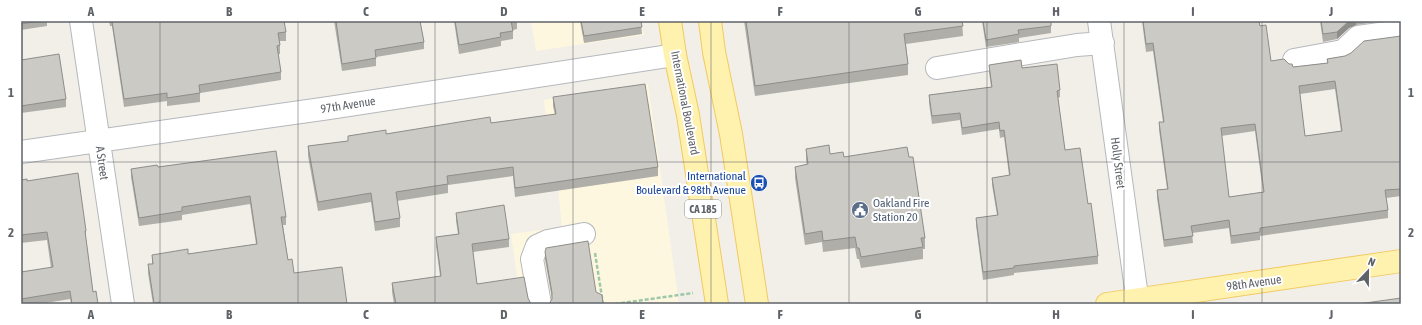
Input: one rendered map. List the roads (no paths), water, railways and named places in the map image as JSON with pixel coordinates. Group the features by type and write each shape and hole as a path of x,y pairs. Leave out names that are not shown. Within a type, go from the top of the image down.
{"main road":[{"name":"International Boulevard","path":"670,21 675,55 688,115 716,296"},
{"path":"710,21 714,52 731,134 757,304"},
{"name":"98th Avenue","path":"1107,304 1137,302 1401,261"}],"street":[{"name":"A Street","path":"81,21 123,304"},
{"name":"Holly Street","path":"1099,21 1137,302"},
{"path":"1294,60 1344,51 1358,38 1401,31"},
{"path":"937,68 1077,45 1103,43"},
{"name":"97th Avenue","path":"21,152 329,108 675,55"},
{"path":"540,304 532,259 537,246 548,241 589,243"}],"place":[{"name":"International Boulevard & 98th Avenue","path":"759,183"},
{"name":"Oakland Fire Station 20","path":"860,210"}]}
